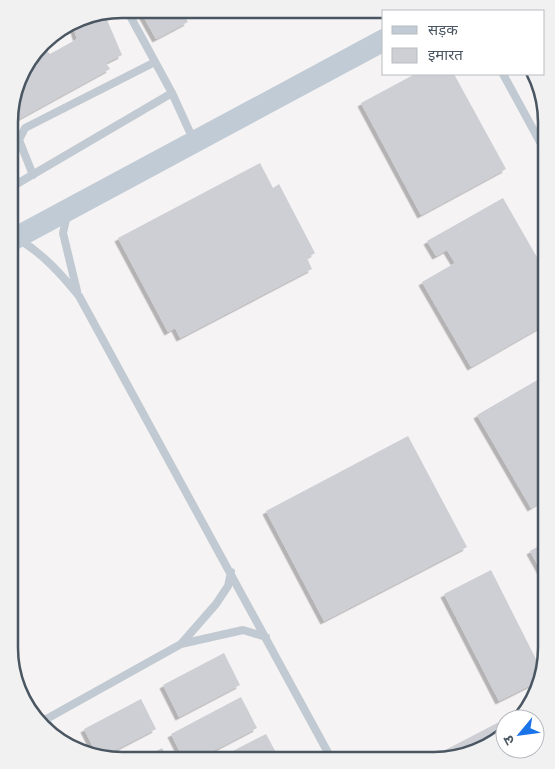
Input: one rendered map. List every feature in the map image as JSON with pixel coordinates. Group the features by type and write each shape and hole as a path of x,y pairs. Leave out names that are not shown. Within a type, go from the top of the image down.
{"street":[{"path":"18,236 382,41"}],"lane":[{"path":"131,18 172,93 194,142"},
{"path":"33,175 19,140 25,128 155,62"},
{"path":"504,75 538,138"},
{"path":"18,183 172,93"},
{"path":"68,210 63,233 69,265 79,296"},
{"path":"18,241 36,250 53,265 79,296 232,572 328,752"},
{"path":"181,644 216,604 228,586 232,572"},
{"path":"47,720 181,644 243,630 266,637"}],"building":[{"path":"144,18 186,18 188,22 156,39"},
{"path":"107,19 122,55 106,63 110,69 18,120 18,108 25,82 39,58 46,50 50,54 77,39 74,29"},
{"path":"413,75 455,75 506,169 421,215 361,103"},
{"path":"260,163 273,188 279,184 315,253 307,258 312,269 180,338 175,328 168,332 118,238"},
{"path":"503,198 538,259 538,329 471,367 422,282 455,263 447,250 436,256 427,241"},
{"path":"538,380 537,504 531,508 477,415"},
{"path":"408,436 467,547 324,621 266,511"},
{"path":"537,547 537,564 530,551"},
{"path":"491,570 537,660 530,685 499,701 444,594"},
{"path":"224,653 240,685 179,717 163,685"},
{"path":"241,697 257,728 211,752 180,752 171,734"},
{"path":"141,699 156,729 113,751 93,747 84,729"},
{"path":"495,724 495,731 491,734 479,741 454,750 444,751"},
{"path":"266,734 276,752 231,752"},
{"path":"162,748 164,752 155,752"}]}
